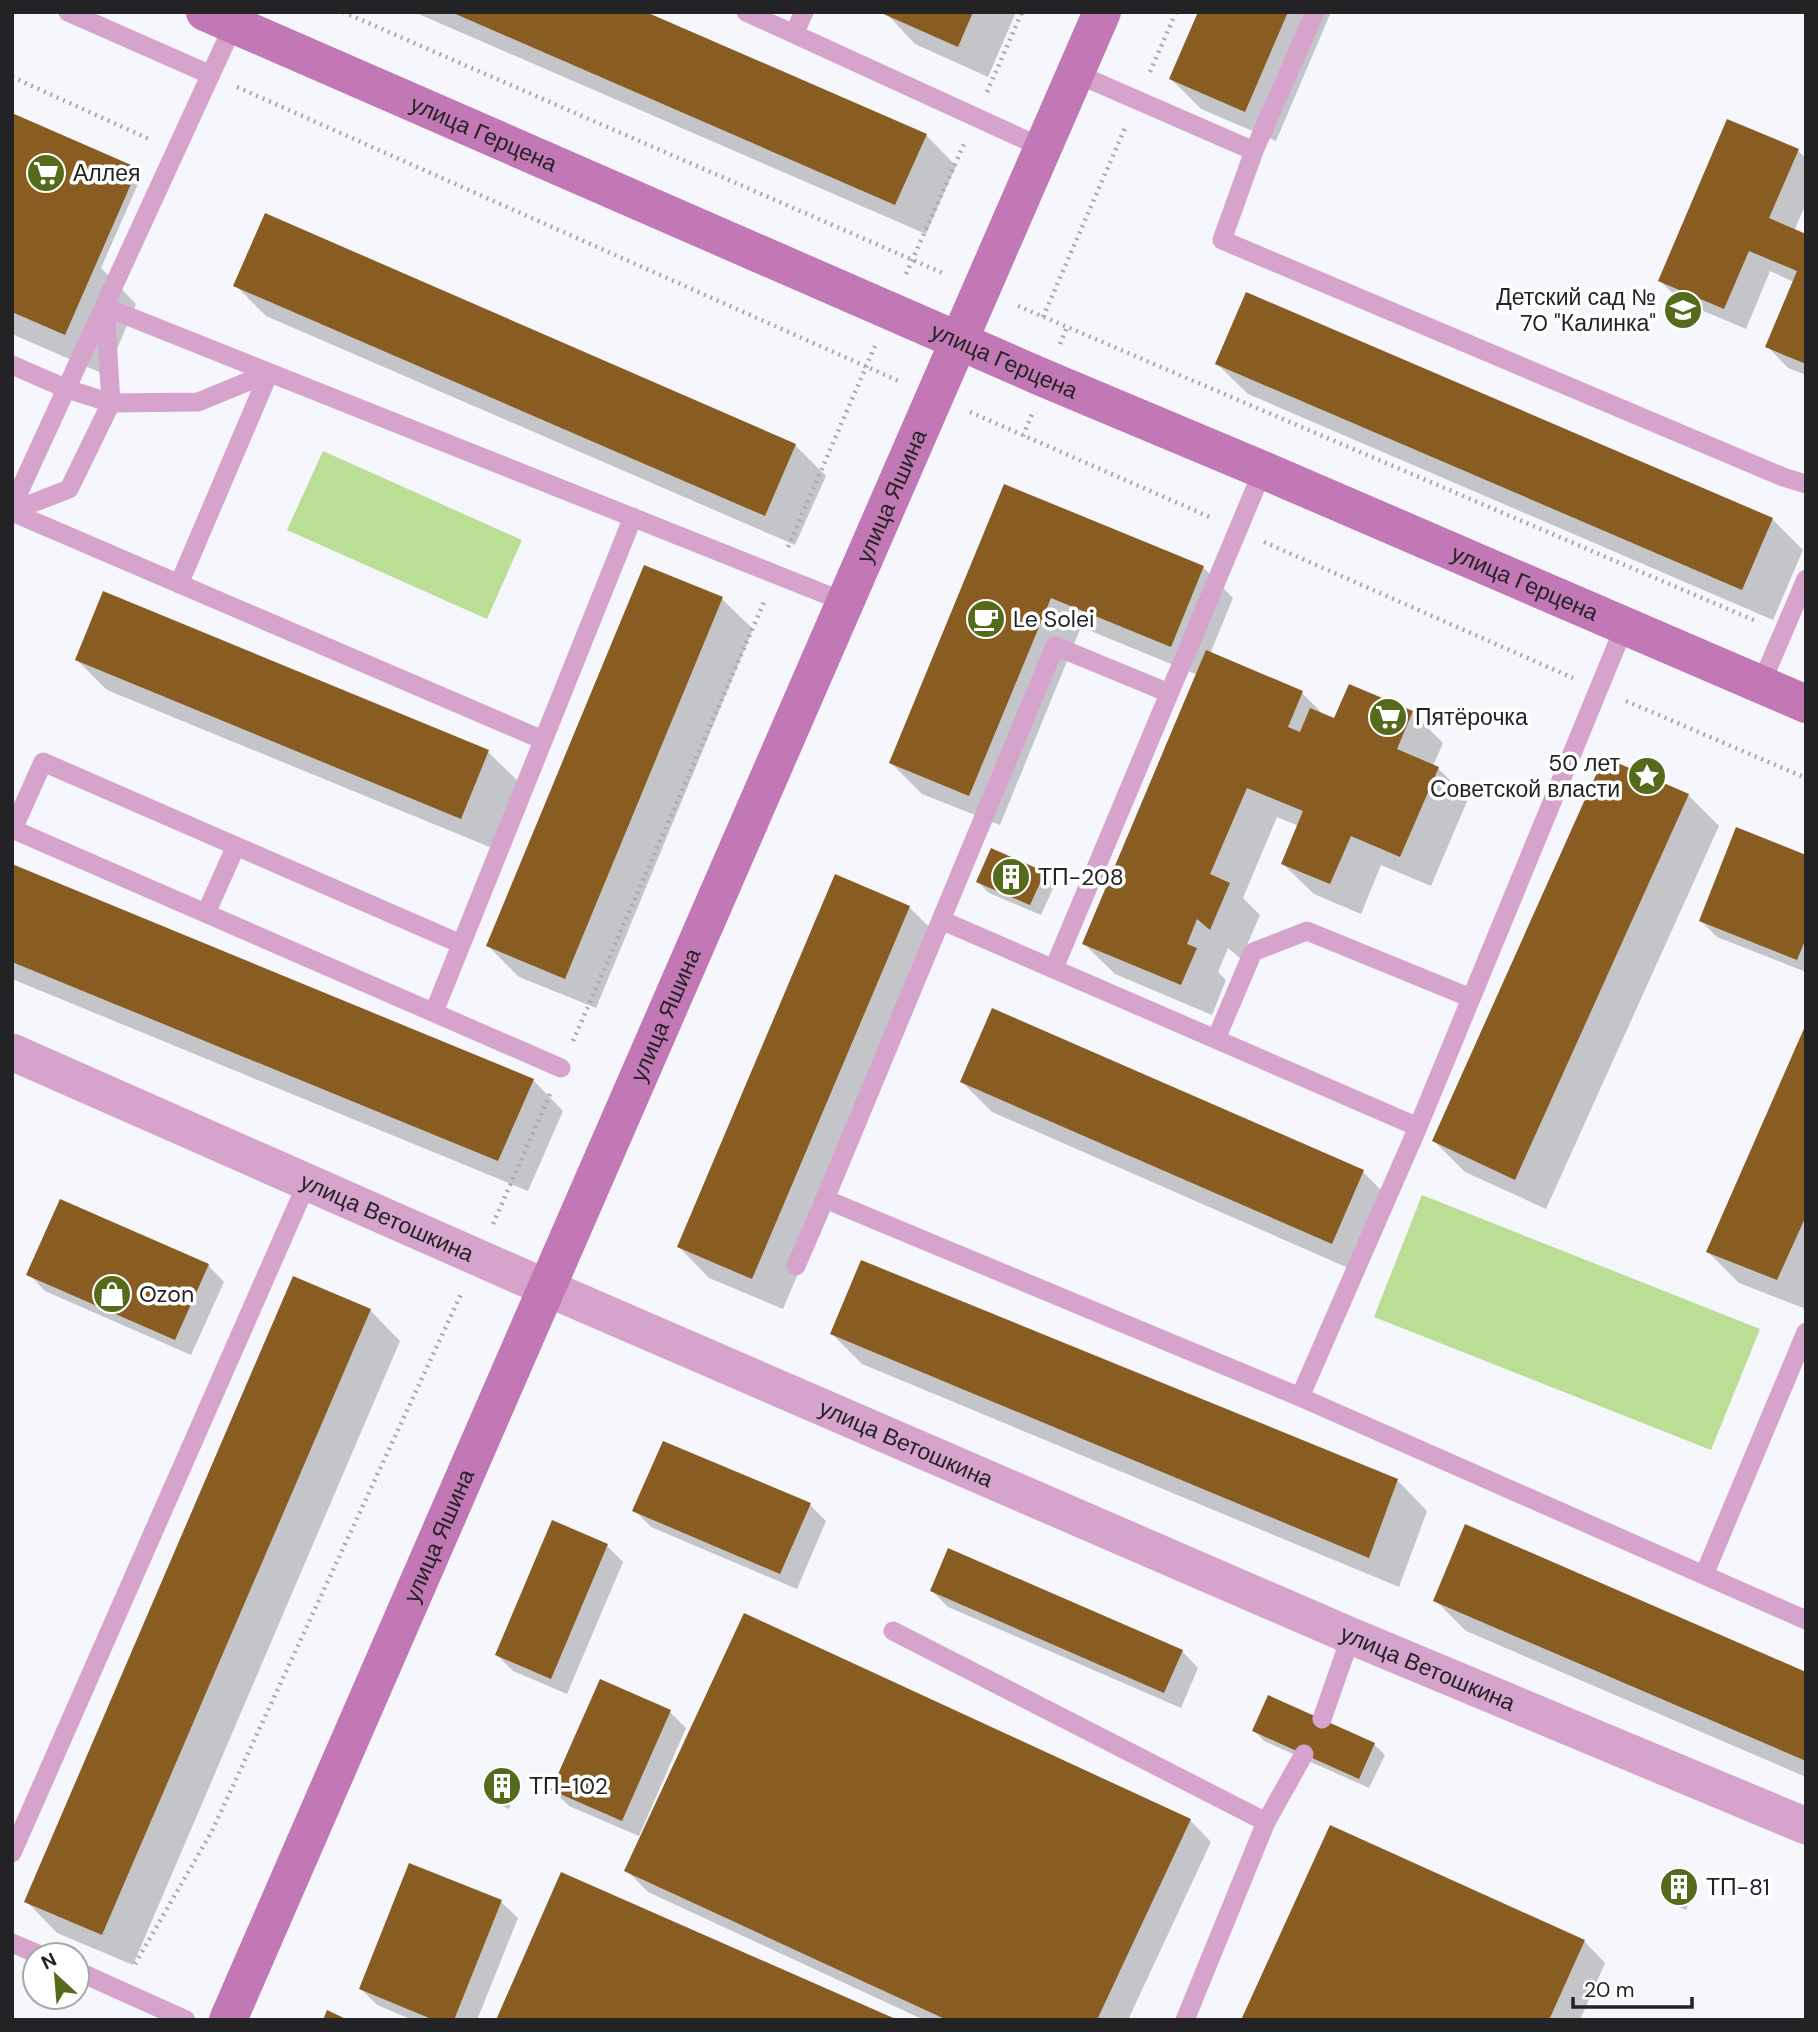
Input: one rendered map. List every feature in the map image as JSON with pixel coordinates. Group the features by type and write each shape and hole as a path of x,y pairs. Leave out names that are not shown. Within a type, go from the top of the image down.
{"street":[{"name":"улица Яшина","path":"228,2020 1101,12"},
{"name":"улица Герцена","path":"219,19 959,341 1806,704"},
{"name":"улица Ветошкина","path":"12,1052 547,1288 1351,1636 1806,1826"}],"lane":[{"path":"68,12 211,75"},
{"path":"746,12 1043,149"},
{"path":"794,34 804,12"},
{"path":"1315,12 1254,151 1222,240 1806,485"},
{"path":"12,510 211,75 219,19"},
{"path":"1075,73 1254,151"},
{"path":"105,307 845,602"},
{"path":"12,510 69,489 111,403 105,307"},
{"path":"12,365 67,389 111,403 198,402 269,373"},
{"path":"179,584 269,373"},
{"path":"1054,968 1263,470"},
{"path":"12,510 543,740"},
{"path":"434,1012 633,517"},
{"path":"1761,684 1806,579"},
{"path":"1300,1397 1418,1127 1625,625"},
{"path":"796,1266 1055,646 1169,693"},
{"path":"461,944 43,762 13,829 561,1068"},
{"path":"206,914 236,846"},
{"path":"941,920 1418,1127"},
{"path":"1216,1039 1253,952 1307,931 1471,998"},
{"path":"12,1853 307,1183"},
{"path":"825,1199 1300,1397 1806,1620"},
{"path":"1703,1575 1806,1332"},
{"path":"893,1631 1266,1822"},
{"path":"1322,1719 1351,1636"},
{"path":"1185,2020 1266,1822 1304,1754"},
{"path":"91,1977 186,2020"}],"path":[{"path":"343,12 980,290 1783,633"},
{"path":"120,1990 212,1831 478,1257 1022,12"},
{"path":"1043,317 1176,12"},
{"path":"211,75 867,367 1806,778"},
{"path":"12,77 176,151"}],"green space":[{"path":"323,451 522,540 487,619 287,530"},
{"path":"1422,1195 1760,1329 1711,1450 1374,1317"}],"building":[{"path":"451,12 646,12 927,134 895,205"},
{"path":"879,12 973,12 958,47"},
{"path":"1198,12 1288,12 1245,112 1169,79"},
{"path":"12,113 138,168 65,335 12,312"},
{"path":"1727,119 1799,149 1769,218 1806,234 1806,364 1765,347 1797,271 1749,251 1724,309 1658,281"},
{"path":"265,213 796,444 765,516 233,286"},
{"path":"1246,292 1773,518 1742,590 1215,364"},
{"path":"1004,484 1204,566 1171,647 1051,598 969,796 889,763"},
{"path":"644,565 723,597 565,979 486,946"},
{"path":"103,591 489,750 461,819 75,660"},
{"path":"1206,650 1303,691 1288,727 1300,732 1310,708 1334,718 1349,684 1413,711 1397,749 1439,767 1400,857 1351,836 1330,884 1281,864 1303,811 1247,788 1210,874 1230,883 1210,930 1197,919 1187,944 1197,948 1181,985 1082,944"},
{"path":"1604,757 1689,794 1515,1180 1432,1141"},
{"path":"1736,827 1806,855 1806,938 1797,960 1699,921"},
{"name":"ТП-208","path":"991,848 1045,872 1030,905 976,882"},
{"path":"12,864 534,1079 498,1161 12,962"},
{"path":"835,874 910,906 752,1279 677,1247"},
{"path":"992,1008 1364,1170 1332,1244 960,1082"},
{"path":"1806,1024 1806,1216 1777,1280 1706,1252"},
{"path":"60,1199 209,1264 175,1340 26,1275"},
{"path":"861,1260 1398,1479 1369,1558 830,1334"},
{"path":"293,1276 371,1309 102,1935 24,1902"},
{"path":"663,1441 811,1503 780,1574 632,1511"},
{"path":"552,1520 608,1544 551,1679 495,1655"},
{"path":"1465,1524 1806,1672 1806,1761 1433,1601"},
{"path":"948,1548 1183,1650 1164,1693 930,1591"},
{"path":"744,1613 1191,1819 1097,2020 947,2020 624,1871"},
{"path":"600,1679 671,1710 622,1821 551,1790"},
{"path":"1268,1695 1375,1743 1359,1779 1252,1731"},
{"name":"ТП-102","path":"500,1766 516,1773 504,1805 488,1799"},
{"path":"1330,1825 1585,1940 1549,2020 1241,2020"},
{"path":"409,1863 502,1900 454,2020 434,2020 359,1989"},
{"name":"ТП-81","path":"1677,1867 1693,1874 1681,1906 1665,1900"},
{"path":"561,1872 898,2020 496,2020"},
{"path":"327,2010 348,2020 323,2020"}],"place":[{"name":"Аллея","path":"46,173"},
{"name":"Детский сад № 70 \"Калинка\"","path":"1683,310"},
{"name":"Le Solei","path":"986,619"},
{"name":"Пятёрочка","path":"1388,717"},
{"name":"50 лет Советской власти","path":"1647,776"},
{"name":"ТП-208","path":"1011,877"},
{"name":"Ozon","path":"112,1294"},
{"name":"ТП-102","path":"502,1786"},
{"name":"ТП-81","path":"1679,1887"}]}
